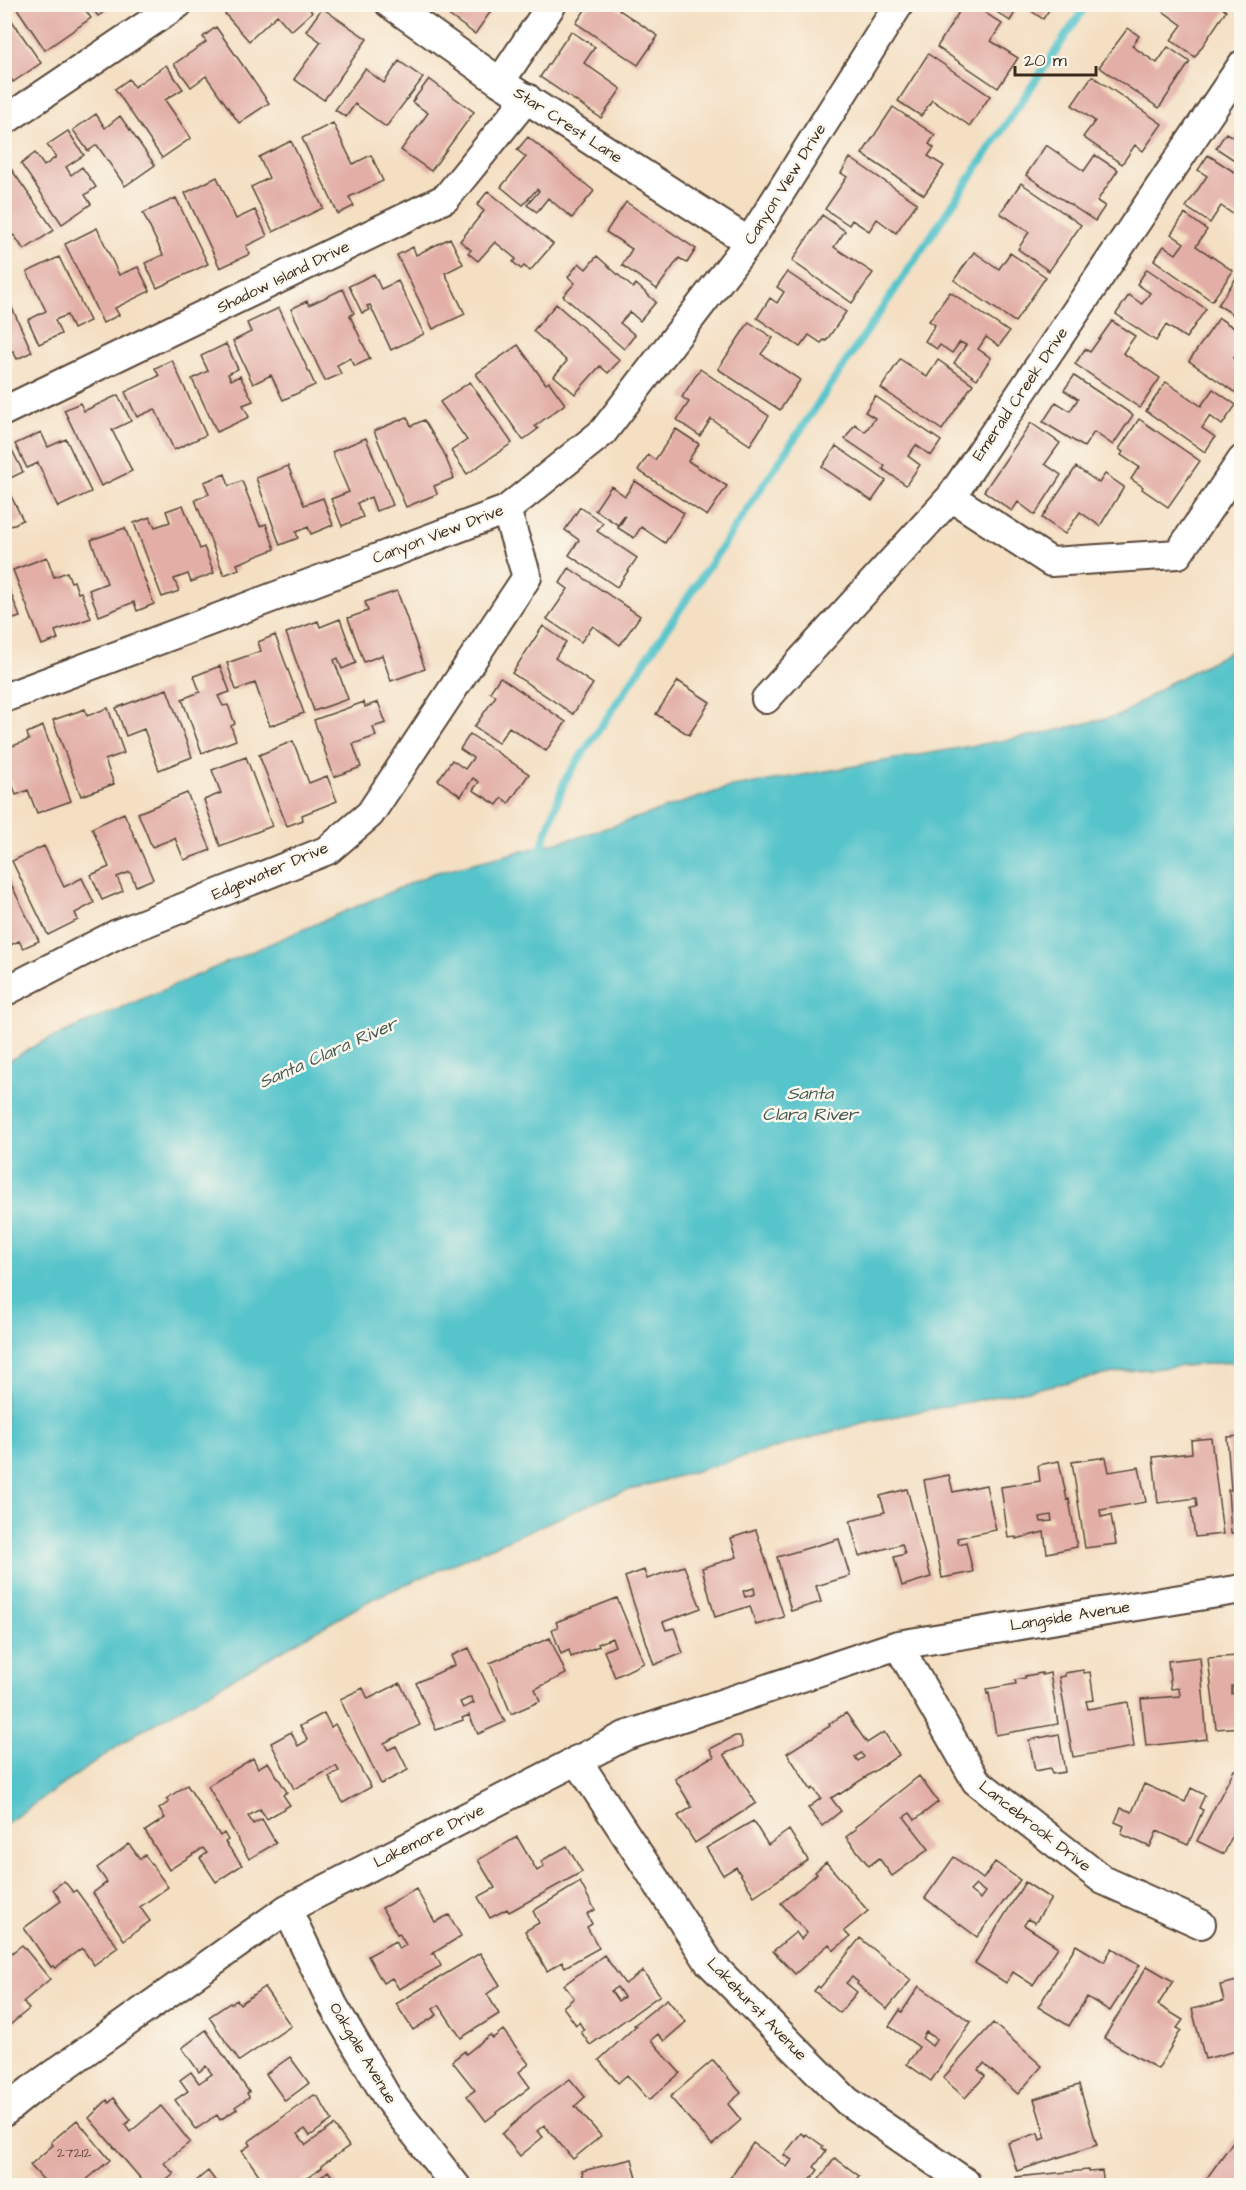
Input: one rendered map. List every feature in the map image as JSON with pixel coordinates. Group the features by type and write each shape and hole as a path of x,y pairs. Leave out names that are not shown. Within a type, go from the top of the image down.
{"street":[{"path":"4,121 178,4"},
{"name":"Star Crest Lane","path":"390,4 500,82 749,242"},
{"path":"500,82 552,4"},
{"name":"Canyon View Drive","path":"4,699 506,510 603,432 749,242 899,4"},
{"name":"Emerald Creek Drive","path":"766,699 951,497 1242,65"},
{"name":"Shadow Island Drive","path":"4,411 446,198 527,98"},
{"path":"951,497 1051,562 1178,554 1242,460"},
{"name":"Edgewater Drive","path":"4,992 117,934 328,850 370,814 527,577 506,510"},
{"name":"Langside Avenue","path":"898,1645 1242,1589"},
{"name":"Lakemore Drive","path":"4,2112 31,2090 287,1910 625,1736 898,1645"},
{"name":"Lancebrook Drive","path":"898,1645 976,1781 1103,1880 1201,1924"},
{"name":"Lakehurst Avenue","path":"577,1760 709,1962 847,2101 964,2184"},
{"name":"Oakgale Avenue","path":"287,1910 333,2005 388,2099 456,2186"}],"water":[{"name":"Santa Clara River","path":"1241,646 1241,1361 1125,1371 866,1422 609,1496 372,1599 139,1732 5,1824 5,1063 40,1043 434,873 582,836 727,788 1041,734 1121,715 1168,684"}],"building":[{"path":"14,4 81,4 91,18 45,50"},
{"path":"235,4 305,4 312,12 291,31 277,15 249,41 225,14"},
{"path":"433,4 496,4 475,34"},
{"path":"589,4 622,4 618,9 658,36 638,65 576,23"},
{"path":"964,4 972,4 1002,24 991,41 1018,58 998,88 937,47"},
{"path":"985,4 1020,4 1010,21"},
{"path":"1021,4 1053,4 1043,19"},
{"path":"1153,4 1217,4 1226,11 1195,57 1171,40 1182,25"},
{"path":"90,5 114,5 98,16"},
{"path":"322,8 367,39 324,100 294,79 321,42 306,31"},
{"path":"4,9 41,63 13,82 8,74 4,76"},
{"path":"216,27 269,103 239,123 206,76 191,87 174,64 206,42 203,37"},
{"path":"1128,28 1139,36 1132,46 1157,63 1168,47 1190,62 1159,108 1099,67"},
{"path":"571,31 595,47 584,63 621,89 601,118 540,77"},
{"path":"928,54 990,96 970,126 932,100 921,116 898,101"},
{"path":"399,61 423,78 386,127 355,104 346,117 335,110 365,69 384,83"},
{"path":"166,65 183,89 165,100 191,138 162,158 115,89 129,79 134,87"},
{"path":"1092,76 1162,124 1143,151 1135,145 1122,164 1083,137 1095,121 1072,105"},
{"path":"429,79 474,112 431,171 401,150 428,113 412,102"},
{"path":"893,107 935,135 929,144 934,148 928,156 944,166 924,195 862,154"},
{"path":"96,114 105,128 120,116 155,165 125,186 97,145 88,151 73,130"},
{"path":"333,123 353,164 371,155 383,181 349,197 354,206 338,214 302,138"},
{"path":"1242,126 1242,165 1216,148 1226,133 1234,138"},
{"path":"68,131 84,155 66,167 71,175 82,167 96,187 85,195 91,204 62,224 21,164 35,153 44,166 56,157 47,145"},
{"path":"528,137 594,191 572,218 548,198 537,212 527,205 539,191 537,189 523,205 501,187 526,157 517,150"},
{"path":"291,141 323,208 273,232 251,187 269,178 259,157"},
{"path":"1046,145 1084,171 1095,155 1118,170 1097,201 1105,206 1095,221 1026,175"},
{"path":"1208,155 1242,177 1242,220 1221,206 1210,223 1186,207 1207,176 1198,170"},
{"path":"850,158 917,203 896,233 877,219 869,231 852,220 849,225 825,209 847,177 841,173"},
{"path":"4,159 54,230 24,250 14,235 4,241"},
{"path":"217,177 236,219 255,210 267,236 246,246 250,254 220,268 185,193"},
{"path":"1021,183 1081,225 1049,271 1018,249 1029,232 1000,213"},
{"path":"488,191 553,244 530,271 524,266 521,269 513,262 516,259 495,242 478,261 468,253 471,250 460,241 484,211 477,205"},
{"path":"176,198 208,264 157,288 145,263 163,255 143,213"},
{"path":"626,202 696,249 687,263 679,258 657,289 622,265 632,249 606,232"},
{"path":"1185,214 1207,230 1196,246 1233,271 1212,301 1154,260 1164,246 1176,254 1184,243 1171,234"},
{"path":"822,215 845,231 834,247 873,273 852,303 792,261"},
{"path":"97,228 119,275 138,267 150,291 115,308 119,315 103,323 65,244"},
{"path":"450,238 463,264 445,273 465,314 433,329 397,255 413,247 416,255"},
{"path":"974,252 999,269 1010,253 1046,277 1015,322 954,280"},
{"path":"597,256 633,288 636,284 656,302 640,321 630,312 620,323 635,335 624,349 563,296 575,283 568,277 579,263 586,269"},
{"path":"59,257 90,321 73,329 67,315 55,320 61,334 39,344 28,320 46,311 27,272"},
{"path":"1147,269 1206,309 1186,338 1166,325 1156,341 1116,314 1129,295 1142,304 1150,293 1137,284"},
{"path":"787,272 846,312 826,341 821,343 809,335 800,347 757,318 770,298 777,303 784,292 777,287"},
{"path":"374,274 381,289 398,281 424,334 391,350 370,305 367,306 369,310 362,313 349,286"},
{"path":"1238,275 1242,277 1242,320 1218,305"},
{"path":"343,289 354,313 350,316 370,359 355,366 350,358 337,365 341,374 325,381 291,309 307,301 309,305"},
{"path":"4,290 32,352 17,359 13,351 4,355"},
{"path":"950,292 1009,332 999,346 986,337 978,349 991,358 977,379 954,363 966,345 960,342 952,353 940,345 937,349 925,341 935,325 929,321"},
{"path":"556,304 620,360 608,373 600,366 575,394 554,376 567,361 533,331"},
{"path":"279,308 315,385 283,400 271,375 253,384 233,341 251,332 247,323"},
{"path":"1219,318 1242,333 1242,346 1234,358 1242,363 1242,392 1239,395 1189,361"},
{"path":"1112,321 1135,336 1123,353 1160,378 1140,408 1075,364 1085,349 1090,352"},
{"path":"749,322 773,338 761,354 800,380 780,410 718,369"},
{"path":"226,344 238,369 228,374 231,380 240,376 253,401 243,405 249,417 217,432 192,379 208,371 201,356"},
{"path":"518,345 546,384 549,382 565,404 535,426 538,429 523,440 476,374"},
{"path":"900,359 927,377 938,360 973,384 942,430 881,388"},
{"path":"172,360 206,435 174,450 155,409 137,417 125,392 159,376 155,368"},
{"path":"700,369 769,416 750,445 711,419 700,436 677,420 689,402 682,397"},
{"path":"1074,376 1133,415 1113,445 1094,432 1084,447 1043,422 1056,402 1070,411 1078,399 1064,390"},
{"path":"470,382 512,443 467,474 451,451 467,440 440,402"},
{"path":"1166,382 1201,406 1213,389 1236,405 1222,425 1210,416 1202,428 1215,437 1205,452 1146,411"},
{"path":"118,395 131,421 112,430 132,471 101,486 64,410 80,403 84,411"},
{"path":"875,396 941,441 931,456 916,445 908,456 920,465 906,485 883,469 885,466 845,439 855,424 865,432 875,418 865,412"},
{"path":"407,417 411,426 424,420 443,451 454,478 434,486 437,494 406,507 374,431"},
{"path":"1139,419 1200,461 1168,507 1131,479 1139,467 1121,455 1123,452 1119,449"},
{"path":"1031,423 1060,443 1045,464 1061,475 1035,515 1018,502 1012,511 984,491"},
{"path":"676,429 699,444 688,461 727,486 707,516 638,470 648,455 655,460"},
{"path":"41,432 48,447 66,439 91,492 58,507 38,463 27,468 15,444"},
{"path":"366,438 393,505 376,511 371,497 357,503 363,517 342,526 331,499 349,492 332,452"},
{"path":"10,446 23,472 4,481 4,449"},
{"path":"836,446 886,481 872,501 822,467"},
{"path":"288,466 304,505 323,498 333,525 311,534 308,527 296,532 298,538 280,545 256,478"},
{"path":"1076,467 1099,483 1105,474 1124,487 1100,526 1080,512 1065,534 1042,518"},
{"path":"225,474 229,486 242,481 260,526 266,524 275,549 237,564 239,569 224,575 195,500 209,494 204,482"},
{"path":"635,481 684,513 665,543 641,527 634,538 618,528 624,516 618,525 595,510 611,486 625,496"},
{"path":"4,482 23,520 4,529"},
{"path":"183,505 200,549 204,547 214,573 191,582 188,574 174,579 179,591 162,597 134,523 150,517 155,527 170,522 166,511"},
{"path":"580,507 603,523 597,531 637,558 617,587 569,555 579,540 565,530"},
{"path":"125,528 154,604 137,611 134,602 99,616 89,590 107,583 91,540"},
{"path":"47,557 54,577 67,572 71,582 74,581 91,618 55,631 58,639 42,645 13,570"},
{"path":"569,568 640,616 620,645 593,626 581,642 547,619 568,589 560,583"},
{"path":"7,583 20,617 4,622 4,584"},
{"path":"397,591 425,669 391,681 382,655 364,662 348,618 368,611 365,602"},
{"path":"340,619 356,663 342,669 338,658 334,660 348,699 314,711 286,633 318,621 320,627"},
{"path":"543,626 566,642 555,658 593,684 573,714 512,673"},
{"path":"275,635 304,713 270,726 255,683 236,690 227,663 261,651 258,642"},
{"path":"220,666 230,692 218,696 223,706 228,705 235,724 231,726 236,740 202,753 182,699 200,692 194,676"},
{"path":"500,677 566,722 546,751 509,727 498,743 474,727 496,696 490,692"},
{"path":"678,681 710,702 689,735 656,714"},
{"path":"167,689 192,757 159,770 144,729 126,736 116,708"},
{"path":"364,702 365,707 378,702 386,723 373,727 376,736 353,744 361,767 334,777 314,720"},
{"path":"108,708 124,753 105,760 114,784 81,796 53,720 85,709 87,716"},
{"path":"43,726 71,801 37,813 28,790 16,795 10,777 4,779 4,749 29,740 27,733"},
{"path":"470,734 529,774 509,803 502,798 497,805 473,790 479,782 473,778 461,796 438,780 452,760 465,769 473,758 460,749"},
{"path":"293,741 309,783 327,776 337,801 302,815 303,820 287,826 259,755"},
{"path":"246,757 272,826 220,846 204,800 221,793 212,770"},
{"path":"187,793 211,850 184,860 175,838 152,847 138,813"},
{"path":"124,813 153,879 136,886 130,872 117,877 123,891 102,900 91,875 109,867 92,828"},
{"path":"44,846 64,887 82,878 94,903 75,913 78,920 48,935 12,861"},
{"path":"4,870 39,941 23,948 19,941 4,948"},
{"path":"1242,1436 1242,1532 1231,1533 1227,1437"},
{"path":"1211,1438 1223,1534 1195,1537 1191,1508 1197,1507 1196,1498 1158,1503 1153,1457 1192,1453 1191,1440"},
{"path":"1106,1457 1109,1472 1139,1467 1146,1502 1100,1510 1101,1517 1111,1515 1116,1544 1085,1548 1072,1462"},
{"path":"1059,1461 1067,1500 1069,1499 1077,1547 1047,1553 1044,1532 1016,1539 1016,1537 1008,1538 1001,1487 1040,1481 1038,1465","holes":["1051,1515 1052,1521 1041,1522 1040,1517"]},
{"path":"949,1475 953,1492 986,1485 996,1530 957,1538 959,1544 966,1542 973,1572 942,1578 924,1480"},
{"path":"907,1489 931,1577 902,1586 894,1557 905,1554 902,1544 859,1556 850,1521 885,1512 880,1496"},
{"path":"756,1530 784,1617 756,1625 750,1606 715,1617 702,1568 737,1557 731,1538","holes":["754,1588 755,1594 745,1597 743,1591"]},
{"path":"839,1539 850,1576 816,1586 821,1602 791,1611 777,1557"},
{"path":"684,1566 701,1608 663,1622 666,1630 674,1628 683,1653 654,1665 625,1577 644,1570 647,1579"},
{"path":"617,1598 644,1663 615,1677 604,1651 615,1646 612,1638 571,1657 569,1650 561,1654 552,1629 558,1627 556,1622"},
{"path":"550,1638 566,1674 535,1689 540,1701 511,1714 490,1663"},
{"path":"469,1648 505,1722 478,1734 469,1715 462,1718 463,1720 436,1730 416,1683 455,1665 451,1656","holes":["471,1697 474,1703 463,1708 460,1702"]},
{"path":"1238,1656 1242,1686 1232,1686 1232,1694 1242,1693 1242,1727 1216,1729 1208,1658"},
{"path":"1200,1657 1207,1739 1146,1746 1141,1699 1180,1696 1179,1688 1171,1689 1168,1661"},
{"path":"1083,1670 1084,1673 1090,1672 1094,1700 1086,1701 1088,1709 1128,1702 1134,1747 1073,1757 1059,1677 1065,1676 1065,1673"},
{"path":"1042,1673 1042,1675 1050,1673 1058,1724 996,1735 989,1693 987,1694 986,1689 1016,1684 1015,1680"},
{"path":"400,1683 420,1725 384,1743 388,1750 396,1746 408,1770 381,1784 340,1699 363,1688 368,1699"},
{"path":"324,1713 331,1727 335,1724 371,1787 343,1803 329,1777 339,1771 336,1766 294,1789 271,1743 291,1732 298,1746 308,1740 300,1726"},
{"path":"846,1713 867,1743 884,1732 899,1755 831,1798 841,1811 822,1826 808,1808 821,1798 813,1788 811,1790 787,1753 830,1726 829,1724","holes":["861,1753 864,1757 858,1761 855,1757"]},
{"path":"1059,1734 1065,1772 1052,1774 1050,1768 1035,1771 1029,1740"},
{"path":"735,1736 740,1736 743,1746 724,1754 756,1803 695,1843 678,1816 692,1807 675,1779 714,1757 710,1749"},
{"path":"253,1758 258,1768 268,1762 287,1792 283,1795 290,1805 267,1819 260,1809 248,1816 253,1824 262,1819 276,1843 249,1859 208,1786"},
{"path":"1234,1770 1242,1770 1242,1838 1233,1834 1224,1854 1197,1841"},
{"path":"919,1776 938,1802 915,1820 910,1813 904,1817 929,1849 892,1876 879,1858 869,1866 846,1837 856,1829 855,1827"},
{"path":"1144,1784 1185,1802 1191,1788 1205,1795 1199,1808 1203,1810 1188,1845 1157,1831 1150,1847 1121,1834 1124,1826 1115,1822 1121,1808 1132,1812"},
{"path":"187,1785 220,1836 224,1833 228,1840 225,1842 242,1865 216,1882 200,1858 207,1853 203,1848 169,1870 145,1831 165,1818 159,1809 169,1802 166,1799"},
{"path":"753,1821 768,1845 789,1830 808,1860 754,1896 736,1867 723,1875 706,1848"},
{"path":"517,1837 537,1871 544,1867 541,1861 567,1846 582,1872 509,1912 507,1909 490,1918 478,1897 495,1888 478,1860"},
{"path":"129,1844 140,1859 145,1855 168,1887 140,1907 150,1921 124,1940 93,1893 107,1882 97,1868"},
{"path":"954,1857 983,1879 995,1862 1020,1880 977,1937 925,1898","holes":["976,1885 985,1892 980,1899 970,1891"]},
{"path":"826,1862 868,1911 844,1931 850,1937 834,1950 829,1944 795,1974 773,1951 796,1932 801,1939 807,1933 781,1903 817,1874 815,1872"},
{"path":"64,1881 73,1892 76,1890 118,1947 94,1965 82,1948 55,1968 51,1967 24,1928 61,1901 53,1889"},
{"path":"580,1882 595,1910 587,1914 592,1924 587,1927 599,1948 565,1967 562,1962 547,1971 525,1931 539,1923 533,1911"},
{"path":"1025,1882 1051,1899 1035,1923 1028,1919 1024,1925 1058,1947 1033,1985 1013,1972 1006,1983 975,1963"},
{"path":"416,1889 435,1922 449,1915 461,1936 432,1954 435,1954 441,1966 399,1989 392,1978 383,1983 368,1956 395,1941 399,1949 406,1945 382,1908"},
{"path":"860,1938 911,1980 887,2009 852,1977 846,1983 857,1992 840,2013 814,1991 818,1986 820,1988"},
{"path":"22,1945 50,1979 23,2002 29,2009 4,2030 4,1959"},
{"path":"1076,1945 1104,1962 1112,1948 1140,1965 1110,2011 1087,1997 1069,2026 1038,2007"},
{"path":"480,1953 500,1985 487,1994 499,2014 461,2038 439,2005 433,2009 437,2015 413,2030 396,2004"},
{"path":"604,1955 625,1984 643,1971 660,1995 590,2045 581,2032 584,2030 579,2022 576,2025 563,2007 574,1998 564,1985","holes":["617,1987 624,1997 618,2001 611,1991"]},
{"path":"1147,1966 1173,1981 1158,2005 1183,2020 1177,2028 1181,2030 1158,2069 1104,2038"},
{"path":"1242,1980 1242,2036 1237,2038 1240,2050 1205,2059 1192,2009 1224,2001 1220,1985"},
{"path":"919,1986 971,2022 931,2081 907,2064 919,2047 889,2026 900,2010 902,2012","holes":["926,2032 937,2039 932,2046 922,2038"]},
{"path":"264,1987 291,2026 239,2061 209,2017 237,2000 240,2004"},
{"path":"667,1999 686,2022 664,2041 658,2034 651,2040 680,2073 649,2100 627,2075 618,2083 599,2060 636,2026 634,2025"},
{"path":"993,2023 1042,2066 1018,2094 984,2064 978,2070 985,2076 965,2098 943,2078"},
{"path":"206,2030 249,2092 247,2093 249,2097 235,2107 237,2109 220,2120 217,2115 196,2129 175,2100 188,2091 180,2080 191,2072 199,2083 212,2074 206,2066 199,2072 182,2048"},
{"path":"503,2030 529,2064 519,2072 530,2087 486,2121 467,2096 475,2090 452,2061 465,2051 466,2054 490,2035 493,2038"},
{"path":"290,2057 309,2083 285,2101 266,2074"},
{"path":"713,2060 741,2093 728,2104 741,2120 712,2145 670,2097"},
{"path":"570,2079 585,2097 575,2106 601,2136 573,2159 544,2125 537,2131 543,2137 520,2156 502,2134 534,2105"},
{"path":"1079,2085 1097,2145 1017,2171 1008,2143 1038,2133 1040,2140 1046,2138 1034,2099"},
{"path":"314,2095 318,2097 332,2120 310,2136 305,2129 298,2134 306,2145 334,2125 349,2146 295,2186 267,2186 242,2151 250,2145 248,2142"},
{"path":"114,2098 131,2120 125,2125 130,2132 161,2106 190,2142 164,2163 174,2174 159,2186 147,2186 89,2118 107,2100 109,2103"},
{"path":"77,2120 110,2160 79,2186 49,2186 30,2165 53,2145 51,2142"},
{"path":"1242,2129 1242,2186 1208,2186 1204,2182"},
{"path":"801,2133 823,2146 822,2148 826,2151 814,2167 818,2170 806,2186 730,2186 728,2181 753,2143 787,2167 792,2160 784,2155"},
{"path":"835,2158 859,2176 851,2186 814,2186"},
{"path":"632,2159 639,2186 586,2186 582,2171"},
{"path":"1088,2170 1088,2172 1102,2171 1104,2186 1017,2186 1016,2177"},
{"path":"208,2171 219,2186 190,2186"},
{"path":"328,2171 339,2186 310,2186"}],"waterway":[{"path":"539,854 565,780 1087,4"}]}
